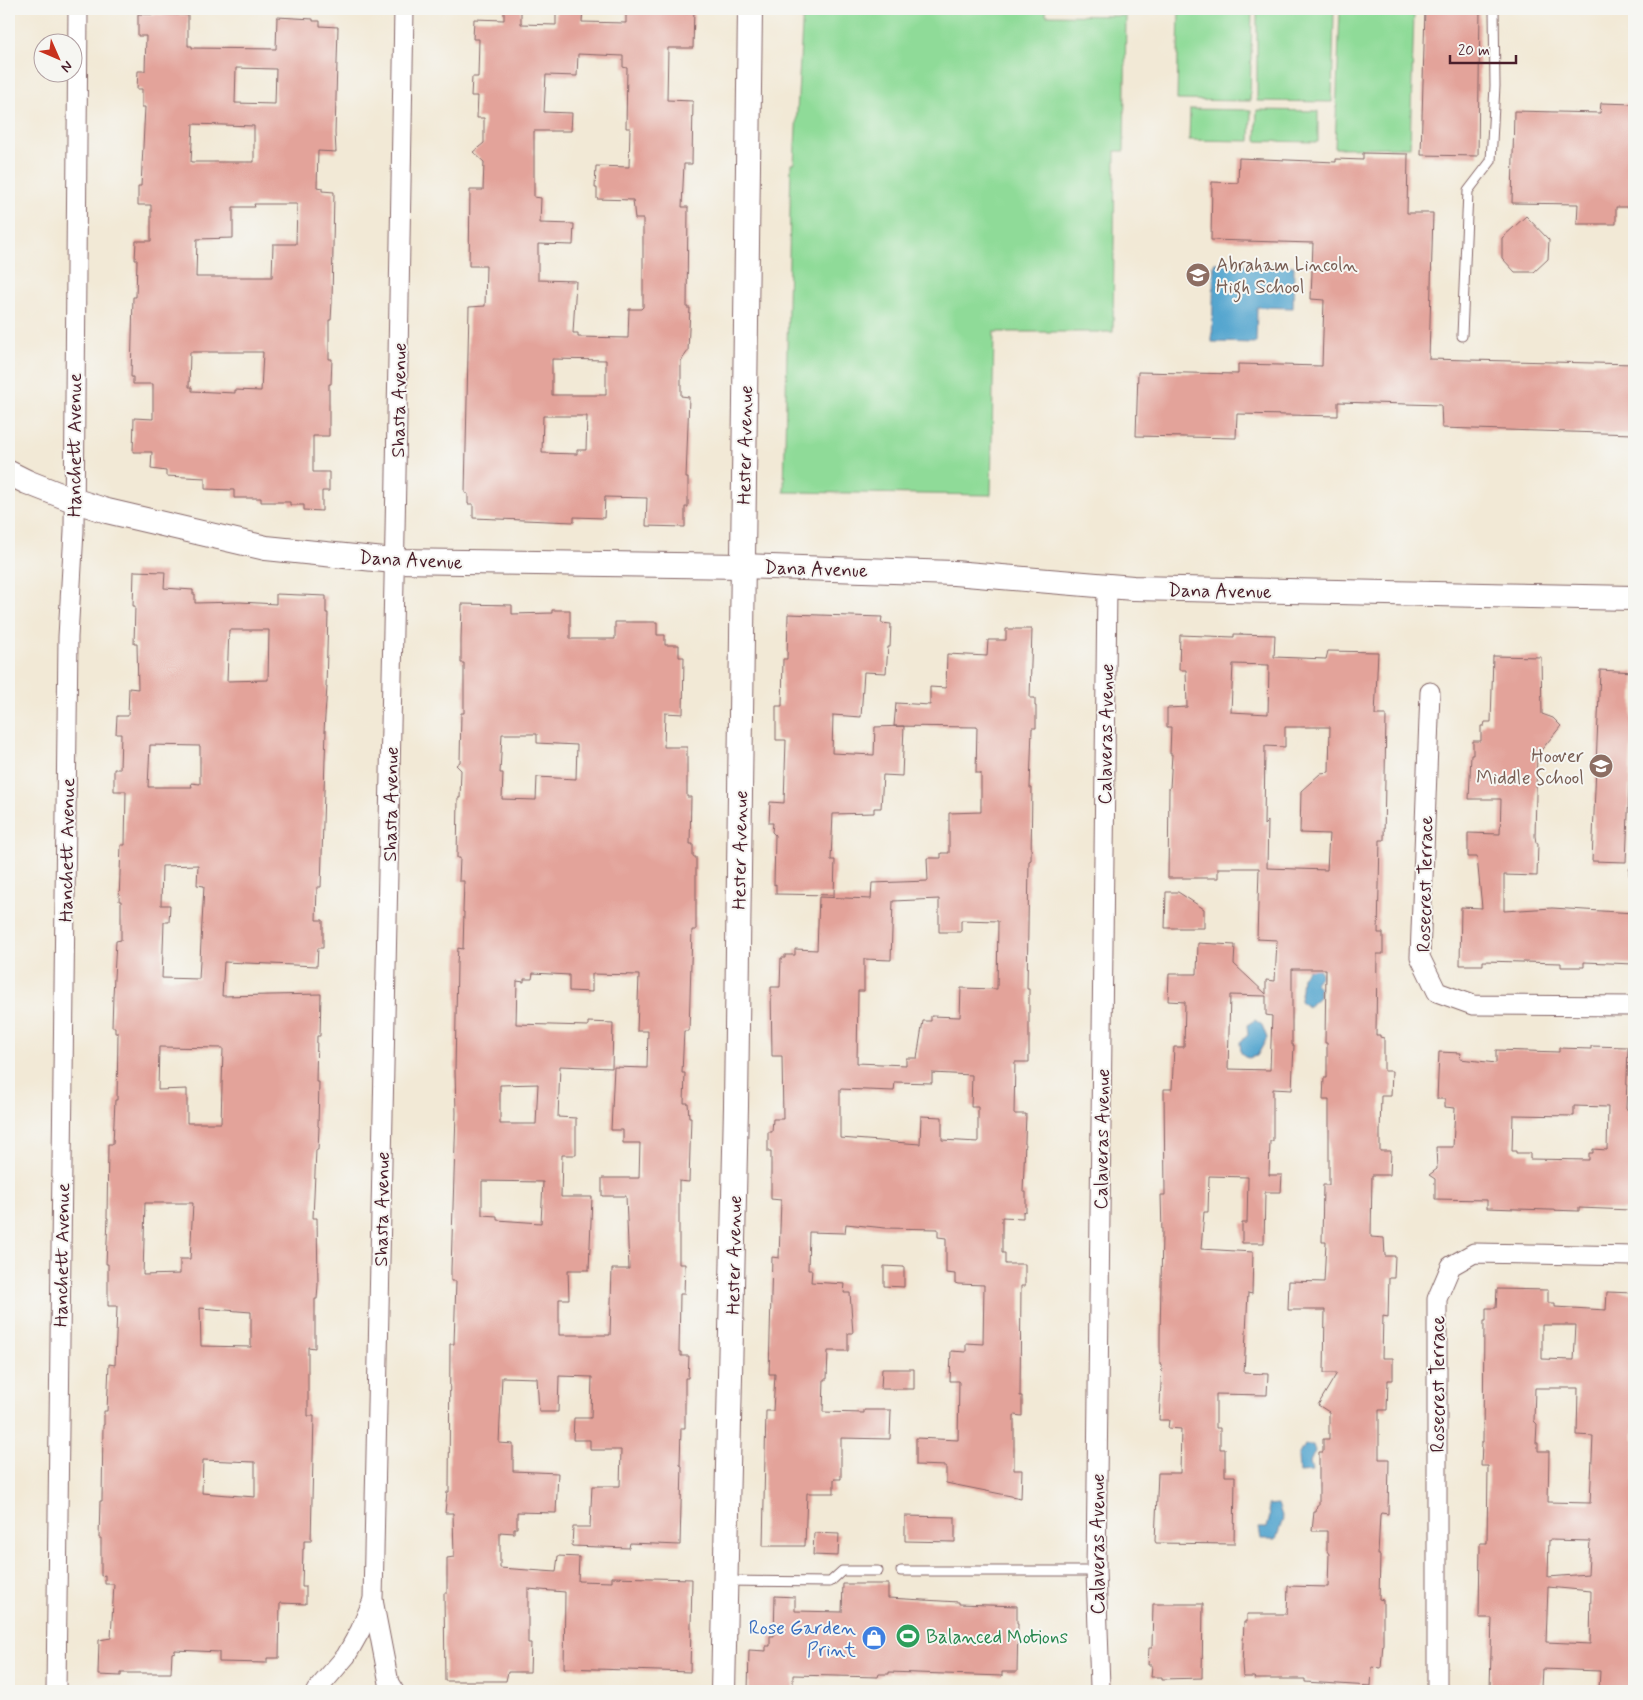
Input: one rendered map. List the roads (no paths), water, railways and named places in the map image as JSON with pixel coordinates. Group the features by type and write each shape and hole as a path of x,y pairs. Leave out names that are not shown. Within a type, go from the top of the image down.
{"street":[{"name":"Hanchett Avenue","path":"56,1691 68,637 74,531 78,9"},
{"name":"Shasta Avenue","path":"394,1691 389,1683 374,1600 404,9"},
{"name":"Hester Avenue","path":"723,1691 736,1106 750,9"},
{"name":"Dana Avenue","path":"9,473 73,500 107,511 266,548 394,561 743,566 954,573 1152,589 1634,598"},
{"name":"Calaveras Avenue","path":"1101,1691 1096,1572 1107,586"},
{"name":"Rosecrest Terrace","path":"1430,692 1420,957 1437,992 1472,1005 1634,1006"},
{"name":"Rosecrest Terrace","path":"1437,1691 1437,1299 1451,1266 1474,1254 1634,1256"},
{"name":"Shasta Avenue","path":"316,1691 346,1656 374,1600"}],"lane":[{"path":"1462,336 1468,191 1491,161 1495,86 1494,9"},
{"path":"726,1581 830,1582 842,1571 878,1571"},
{"path":"901,1571 1096,1572"}],"water":[{"path":"1214,263 1294,266 1293,308 1257,307 1256,343 1212,342"},
{"path":"1319,967 1321,975 1315,983 1319,988 1319,997 1308,1007 1300,1001 1302,977 1308,969"},
{"path":"1255,1020 1262,1025 1267,1038 1257,1056 1248,1058 1241,1053 1240,1042 1248,1035 1247,1025"},
{"path":"1304,1445 1313,1445 1315,1451 1310,1462 1312,1471 1299,1472 1298,1456"},
{"path":"1278,1504 1283,1519 1276,1539 1261,1539 1259,1528 1267,1528 1270,1516 1268,1505"}],"place":[{"name":"Abraham Lincoln High School","path":"1198,275"},
{"name":"Hoover Middle School","path":"1601,766"},
{"name":"Balanced Motions","path":"908,1636"},
{"name":"Rose Garden Print","path":"874,1638"}]}
